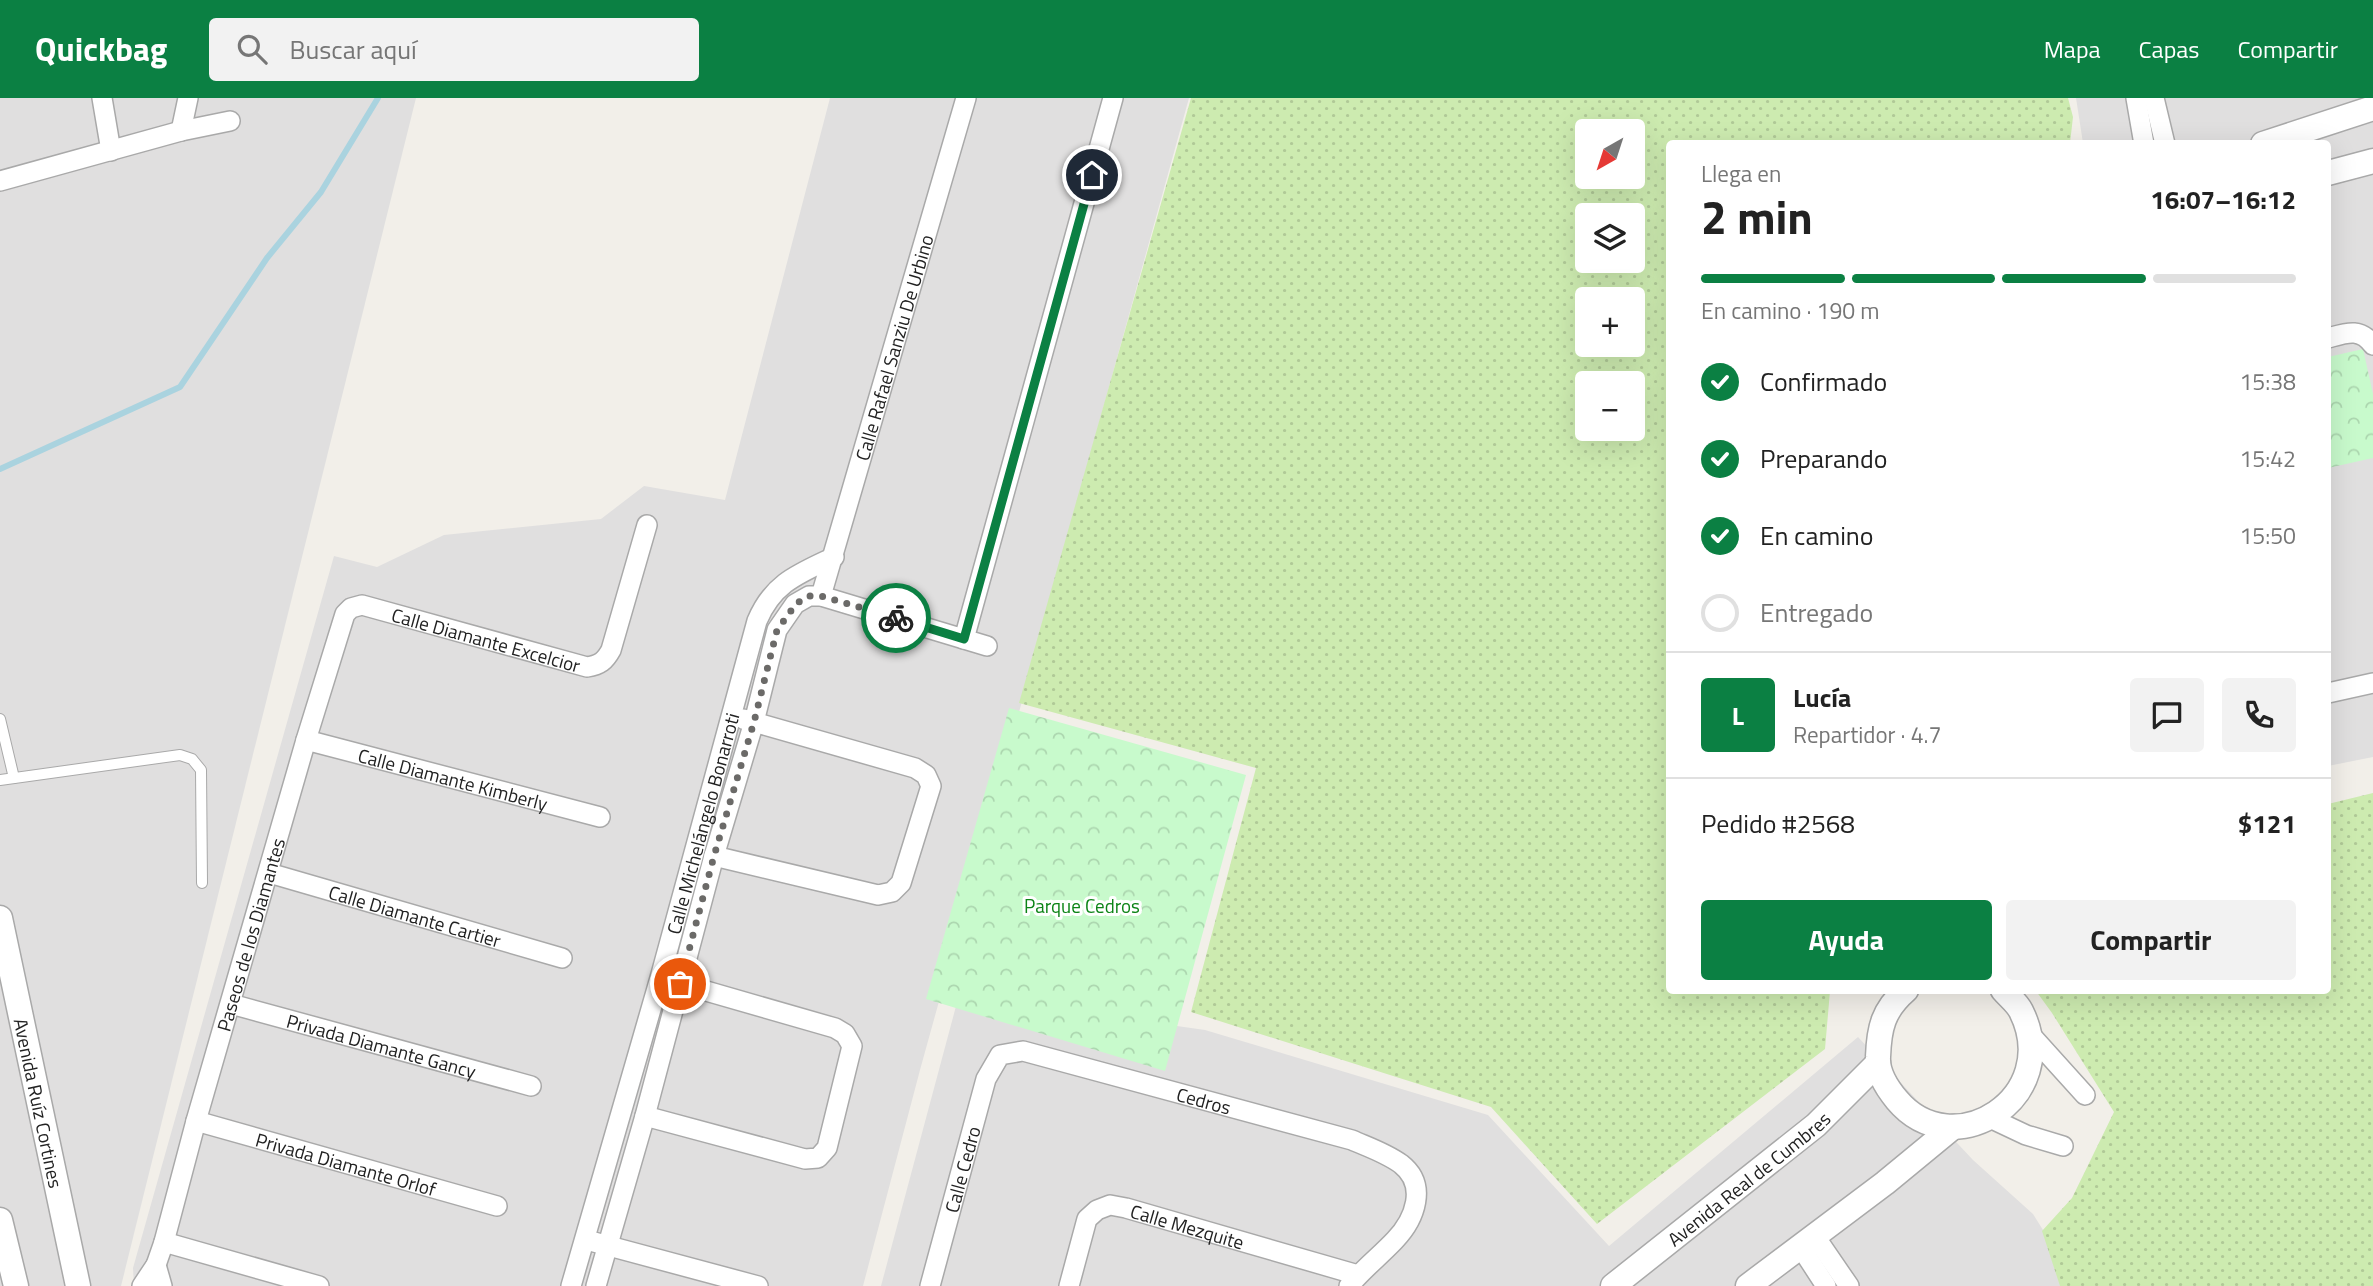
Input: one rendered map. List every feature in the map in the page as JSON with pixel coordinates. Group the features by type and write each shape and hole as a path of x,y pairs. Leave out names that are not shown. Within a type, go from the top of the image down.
{"street":[{"path":"102,98 111,151"},
{"path":"181,131 188,98"},
{"name":"Calle Rafael Sanziu De Urbino","path":"821,596 966,98"},
{"path":"964,639 1114,98"},
{"path":"2136,98 2143,140"},
{"path":"2154,98 2164,140"},
{"path":"2275,140 2373,108"},
{"path":"0,181 181,131 230,121"},
{"path":"2331,172 2373,162"},
{"path":"2331,337 2353,331 2373,345"},
{"name":"Calle Diamante Excelcior","path":"351,608 362,605 587,667 598,666 611,650 647,525"},
{"name":"Calle Michelángelo Bonarroti","path":"571,1286 660,978 757,621 764,604 778,587 834,557"},
{"name":"Calle Michelángelo Bonarroti","path":"596,1286 645,1116 714,856 754,722 777,630 796,604 808,596 821,596"},
{"path":"821,596 986,646"},
{"name":"Paseos de los Diamantes","path":"142,1286 156,1265 164,1242 196,1121 306,740 345,614 351,608"},
{"path":"2331,692 2373,683"},
{"path":"714,856 878,895 892,892 901,883 931,786 926,775 915,768 732,716"},
{"name":"Calle Diamante Kimberly","path":"306,740 600,817"},
{"name":"Calle Diamante Cartier","path":"269,873 562,958"},
{"name":"Avenida Ruíz Cortines","path":"0,918 78,1286"},
{"path":"645,1116 805,1159 818,1158 827,1148 852,1046 845,1034 835,1028 660,978"},
{"path":"1897,994 1879,1031 1878,1063 1887,1088 1904,1108 1927,1122 1953,1127 1990,1118 2010,1103 2024,1083 2031,1059 2030,1034 2020,1009 2007,994"},
{"name":"Privada Diamante Gancy","path":"231,1004 531,1086"},
{"path":"2030,1034 2085,1095"},
{"name":"Cedros","path":"1000,1055 1023,1051 1352,1140 1402,1165 1412,1179 1418,1195 1415,1210 1397,1238 1353,1281"},
{"name":"Calle Cedro","path":"930,1286 986,1079 1000,1055"},
{"name":"Avenida Real de Cumbres","path":"1613,1286 1816,1125 1878,1063"},
{"path":"1990,1118 2026,1135 2063,1146"},
{"name":"Privada Diamante Orlof","path":"196,1121 497,1206"},
{"path":"1748,1286 1912,1162 1953,1127"},
{"name":"Calle Mezquite","path":"1069,1286 1087,1219 1097,1210 1110,1205 1353,1281"},
{"path":"0,1220 16,1286"},
{"path":"583,1240 758,1286"},
{"path":"1807,1240 1826,1286"},
{"path":"1807,1240 1849,1286"},
{"path":"164,1242 319,1286"},
{"path":"156,1265 162,1286"}],"lane":[{"path":"0,719 14,778"},
{"path":"0,780 180,755 192,759 201,770 202,883"}],"shaded area":[{"path":"0,98 416,98 121,1286 0,1286"},
{"path":"830,98 1189,98 920,1070 863,1286 134,1286 133,1268 334,556 377,567 444,535 601,519 644,486 725,500"},
{"path":"2076,98 2373,98 2373,757 2331,765 2331,140 2083,140"},
{"path":"959,995 1205,1030 1488,1115 1609,1246 1858,1037 1973,1160 2033,1214 2078,1286 881,1286"}],"green space":[{"path":"1191,98 2068,98 2073,117 2070,140 1666,140 1666,994 1830,994 1825,1049 1597,1224 1491,1107 1191,1012 1256,768 1019,703"},
{"path":"2363,349 2373,394 2373,458 2331,467 2331,356"},
{"name":"Parque Cedros","path":"1009,708 1246,775 1165,1071 926,999"},
{"path":"2373,793 2373,1286 2060,1286 2042,1231 2072,1198 2114,1112 2038,994 2331,994 2331,803"}],"waterway":[{"path":"0,469 180,387 267,258 321,192 378,98"}],"way so far":[{"path":"680,984 754,722 777,630 785,615 808,596 821,596 896,618"}],"route":[{"path":"896,618 964,639 1092,175"}]}
